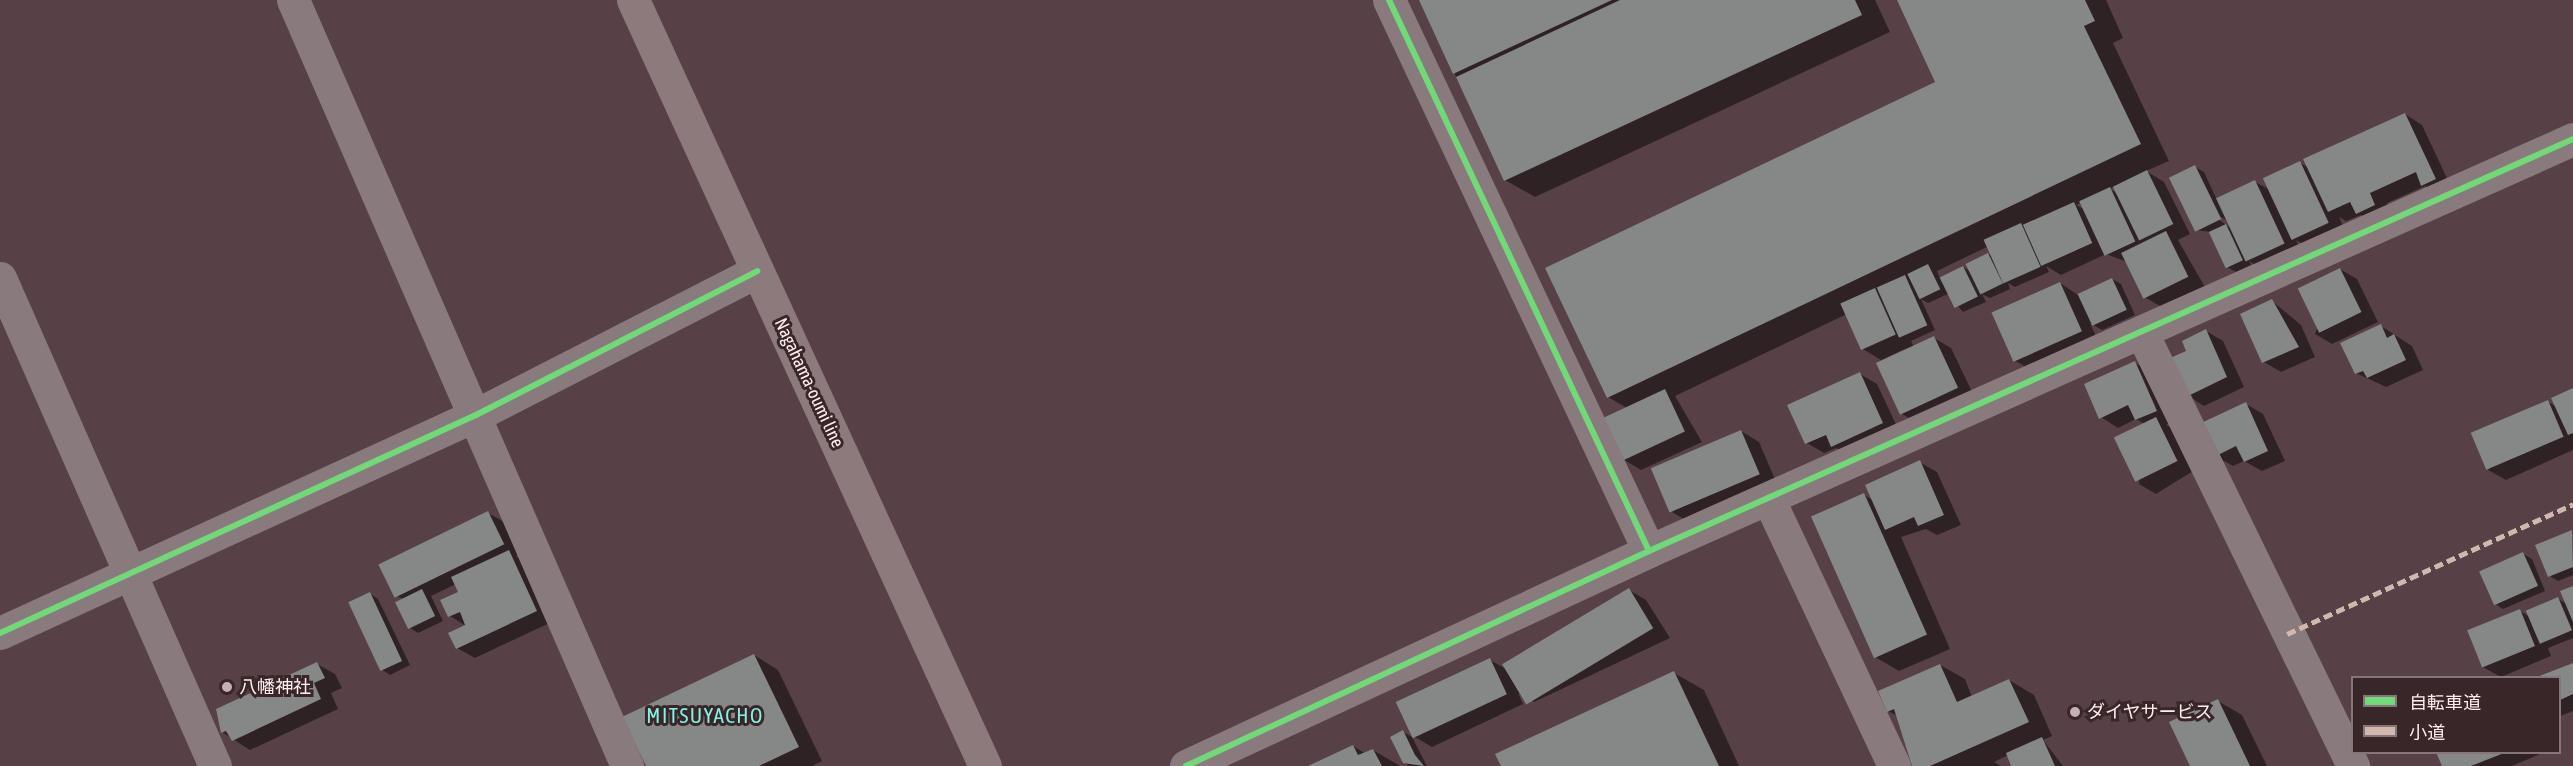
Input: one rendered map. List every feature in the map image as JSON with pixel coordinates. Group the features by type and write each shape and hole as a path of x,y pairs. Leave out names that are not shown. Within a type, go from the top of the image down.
{"main road":[{"name":"Nagahama-oumi line","path":"633,0 985,766"}],"street":[{"path":"293,0 476,415 627,766"},
{"path":"1389,0 1649,551"},
{"path":"1185,766 1649,551 1769,500 2573,139"},
{"path":"0,633 476,415 757,271"},
{"path":"0,278 127,576 215,766"},
{"path":"2142,333 2353,766"},
{"path":"1769,500 1894,766"}],"building":[{"path":"1419,0 1612,0 1453,74"},
{"path":"1620,0 1855,0 1862,15 1504,181 1456,77"},
{"path":"1897,0 2085,0 2095,21 2084,26 2141,144 1607,398 1545,268 1935,82"},
{"path":"2405,113 2436,179 2421,186 2416,172 2370,193 2375,205 2356,214 2350,202 2328,212 2303,159"},
{"path":"2300,161 2329,223 2292,240 2263,178"},
{"path":"2195,165 2221,219 2195,232 2169,178"},
{"path":"2147,170 2173,224 2139,241 2113,187"},
{"path":"2255,180 2285,243 2246,262 2216,198"},
{"path":"2110,187 2135,241 2105,256 2079,201"},
{"path":"2074,202 2092,243 2041,266 2023,225"},
{"path":"2021,223 2041,267 2003,284 1984,240"},
{"path":"2226,224 2243,260 2226,268 2209,232"},
{"path":"2166,231 2188,277 2143,299 2121,253"},
{"path":"1988,253 2003,284 1980,295 1966,264"},
{"path":"1928,264 1940,289 1920,299 1907,274"},
{"path":"1963,266 1978,297 1955,308 1940,277"},
{"path":"2340,268 2361,312 2319,333 2298,289"},
{"path":"1905,275 1927,325 1899,338 1877,288"},
{"path":"2112,278 2127,310 2092,326 2078,294"},
{"path":"2060,282 2082,331 2013,362 1991,313"},
{"path":"1875,288 1896,335 1861,350 1840,303"},
{"path":"2272,299 2299,347 2262,363 2240,314"},
{"path":"2381,324 2387,338 2394,334 2406,360 2367,378 2363,371 2355,374 2340,343"},
{"path":"2206,329 2227,377 2186,397 2168,359 2186,351 2182,341"},
{"path":"1934,336 1958,388 1900,415 1876,363"},
{"path":"2135,361 2157,411 2135,420 2128,405 2099,419 2084,384"},
{"path":"1860,372 1883,423 1831,447 1826,435 1805,444 1787,405"},
{"path":"2573,388 2573,433 2568,435 2551,398"},
{"path":"1665,389 1685,432 1622,461 1602,418"},
{"path":"2548,400 2564,437 2486,470 2471,433"},
{"path":"2246,402 2268,451 2244,462 2236,446 2214,457 2199,424"},
{"path":"2156,417 2177,461 2135,482 2114,438"},
{"path":"1741,430 1760,474 1670,512 1651,468"},
{"path":"1920,460 1944,515 1918,526 1914,517 1885,530 1865,485"},
{"path":"1864,493 1927,635 1874,658 1811,517"},
{"path":"488,511 504,544 395,598 378,564"},
{"path":"2572,530 2573,567 2548,577 2535,545"},
{"path":"509,550 537,611 456,649 448,633 465,625 460,612 448,617 440,600 458,592 451,577"},
{"path":"2523,552 2538,586 2494,605 2479,572"},
{"path":"2573,586 2573,622 2560,591"},
{"path":"1629,588 1653,628 1526,705 1502,664"},
{"path":"422,589 435,616 408,629 395,602"},
{"path":"370,592 402,661 380,671 348,602"},
{"path":"2558,597 2572,630 2540,644 2526,611"},
{"path":"2520,609 2535,646 2482,667 2467,630"},
{"path":"754,654 799,747 759,766 646,766 622,717"},
{"path":"1490,658 1507,694 1413,738 1396,702"},
{"path":"317,662 325,678 314,683 321,699 232,741 226,731 221,733 216,709"},
{"path":"2573,663 2573,694 2561,700 2561,676 2540,676"},
{"path":"1940,664 1957,702 2009,679 2029,722 1930,766 1912,766 1894,709 1887,712 1878,691"},
{"path":"1674,671 1719,766 1501,766 1495,754"},
{"path":"2218,699 2250,766 2190,766 2169,722"},
{"path":"1403,730 1415,755 1424,766 1403,763 1390,737"},
{"path":"2042,737 2055,766 2011,766 2006,753"},
{"path":"1353,745 1358,755 1373,749 1382,766 1308,766"},
{"path":"2437,754 2501,754 2471,766 2442,766"}],"marked path":[{"path":"2287,634 2573,504"}],"cycle path":[{"path":"1186,766 1649,551 1389,0"},
{"path":"1649,551 2573,139"},
{"path":"0,633 476,415 757,271"}],"place":[{"name":"八幡神社","path":"227,687"},
{"name":"ダイヤサービス","path":"2075,712"}],"district":[{"name":"MITSUYACHO","path":"705,715"}]}
